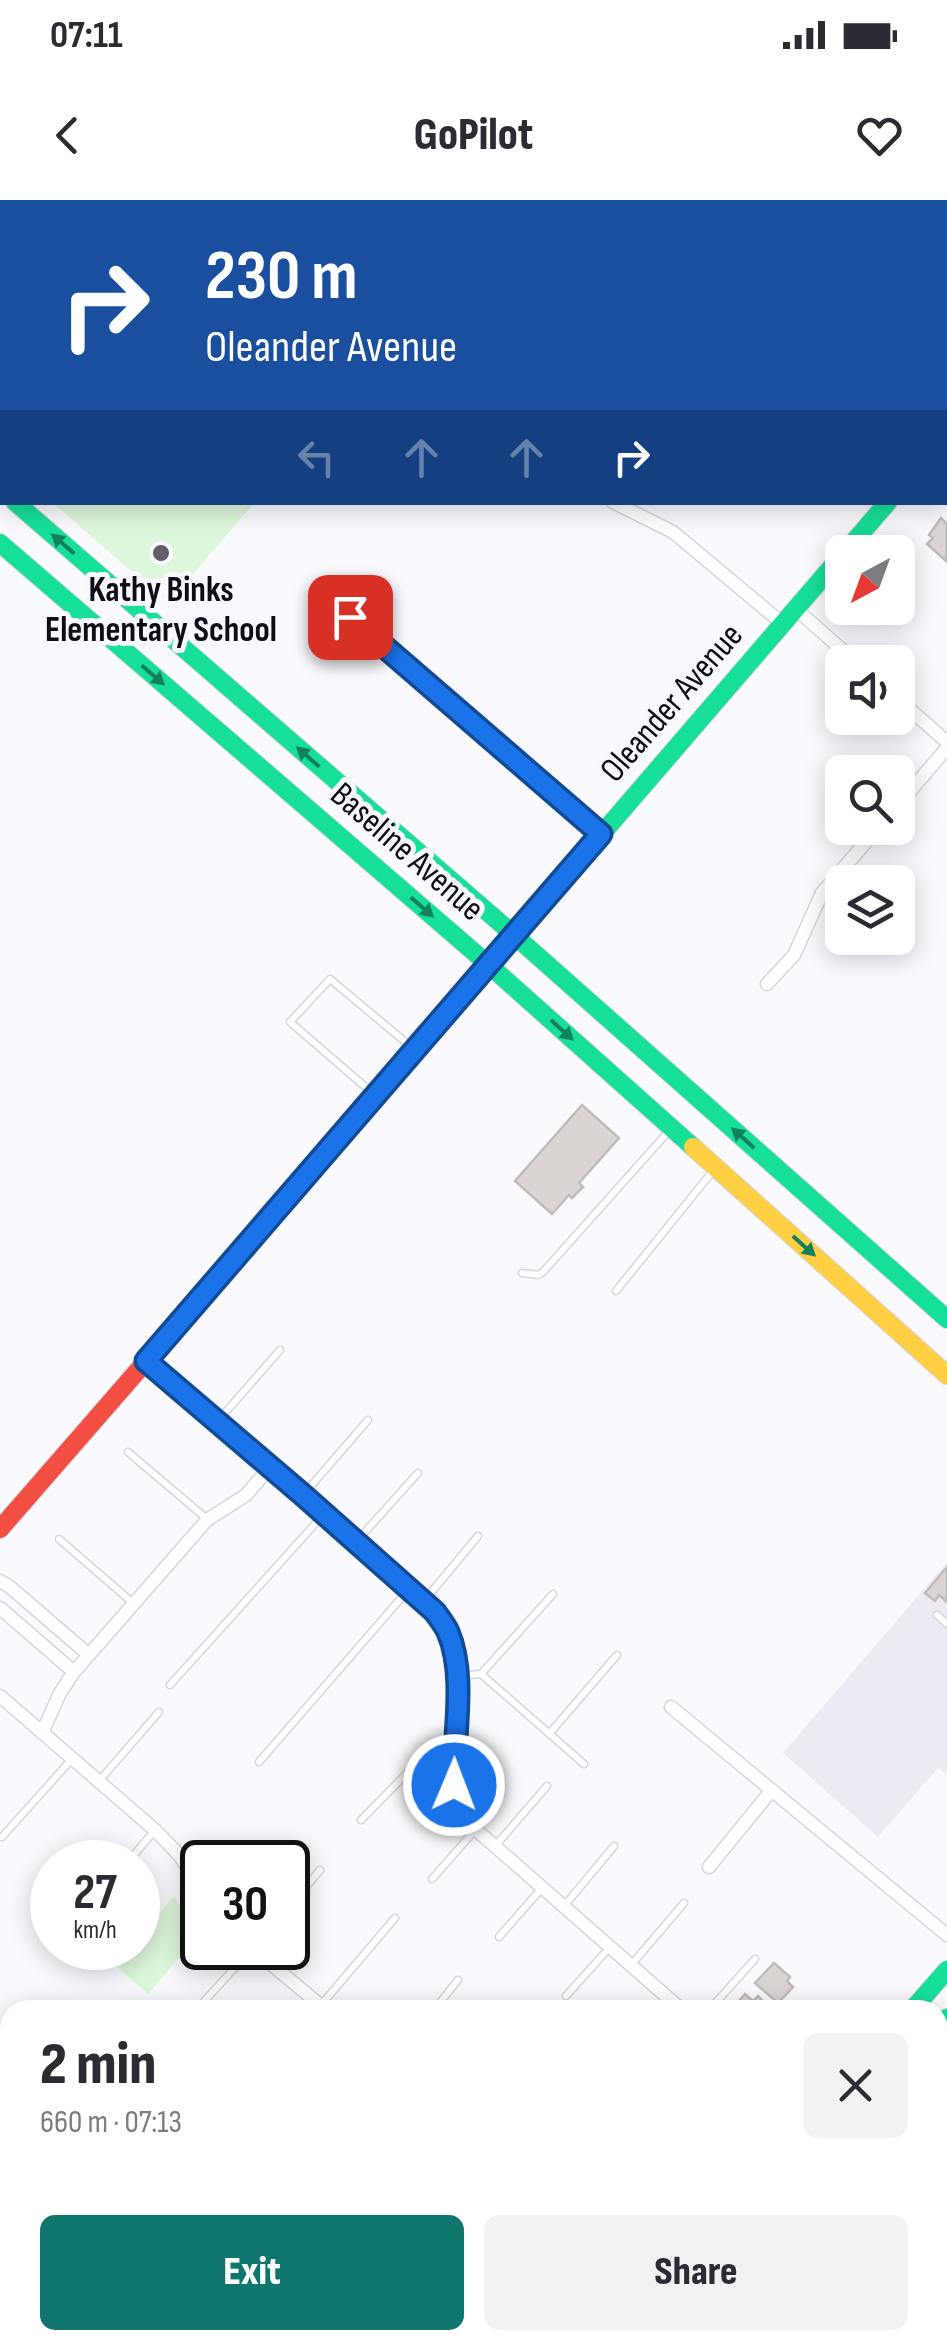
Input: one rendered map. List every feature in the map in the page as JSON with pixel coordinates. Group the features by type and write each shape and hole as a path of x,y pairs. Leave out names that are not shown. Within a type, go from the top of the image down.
{"main road":[{"name":"Baseline Avenue","path":"23,505 947,1318"},
{"name":"Oleander Avenue","path":"860,535 885,505"},
{"name":"Baseline Avenue","path":"0,543 489,965 947,1375"},
{"name":"Oleander Avenue","path":"0,1529 825,575"},
{"path":"921,2000 947,1970"}],"street":[{"path":"619,505 683,538 831,645"},
{"path":"321,592 601,834"},
{"path":"915,714 947,745 915,785"},
{"path":"767,984 794,955 822,893 863,845"},
{"path":"146,1361 435,1612 448,1631 454,1654 454,1785 465,1820 671,2000"},
{"path":"42,1733 60,1692 74,1672 208,1520 246,1494 270,1467"},
{"path":"0,1581 89,1655"},
{"path":"20,1625 34,1607"},
{"path":"0,1608 74,1672"},
{"path":"0,1696 180,1856"},
{"path":"670,1708 947,1936"},
{"path":"709,1867 772,1790"},
{"path":"278,1970 312,2000"}],"lane":[{"path":"376,1096 290,1022 330,979 416,1051"},
{"path":"522,1273 543,1272 672,1128"},
{"path":"616,1292 716,1167"},
{"path":"216,1423 280,1350"},
{"path":"303,1495 368,1420"},
{"path":"128,1452 208,1520"},
{"path":"355,1542 418,1472"},
{"path":"170,1686 324,1515"},
{"path":"423,1602 478,1536"},
{"path":"59,1538 134,1604"},
{"path":"259,1762 409,1589"},
{"path":"457,1676 481,1674 554,1594"},
{"path":"936,1615 947,1624"},
{"path":"548,1734 617,1656"},
{"path":"481,1674 584,1764"},
{"path":"99,1782 159,1712"},
{"path":"2,1837 72,1759"},
{"path":"361,1820 414,1765 454,1762"},
{"path":"495,1846 547,1786"},
{"path":"432,1880 476,1829"},
{"path":"147,1840 155,1830"},
{"path":"564,1906 614,1846"},
{"path":"310,1882 320,1870"},
{"path":"499,1937 542,1887"},
{"path":"631,1965 684,1903"},
{"path":"327,2000 394,1918"},
{"path":"566,1996 610,1947"},
{"path":"718,2000 754,1959"},
{"path":"205,2000 233,1970"},
{"path":"442,2000 458,1980"}],"shaded area":[{"path":"947,1562 947,1775 938,1768 878,1837 783,1753"}],"green space":[{"name":"Kathy Binks Elementary School","path":"55,505 252,505 168,603"},
{"path":"174,1896 180,1905 180,1956 148,1994 120,1970 160,1970 160,1912"}],"building":[{"path":"941,518 947,524 946,561 927,544"},
{"path":"582,1105 619,1138 579,1183 583,1187 572,1198 569,1195 552,1214 515,1181"},
{"path":"947,1567 947,1602 939,1595 935,1601 925,1593"},
{"path":"774,1963 790,1977 787,1981 793,1987 781,2000 775,2000 755,1983"}],"traffic: fast":[{"path":"18,505 514,935 947,1319"},
{"path":"860,535 885,505"},
{"path":"0,543 489,965 693,1147"},
{"path":"302,1182 825,575"},
{"path":"921,2000 947,1970"}],"traffic: slow":[{"path":"693,1147 947,1375"}],"traffic: jam":[{"path":"0,1529 302,1182"}],"place":[{"name":"Kathy Binks Elementary School","path":"161,553"}],"route":[{"path":"350,617 601,834 146,1361 435,1612 448,1631 457,1676 454,1785"}]}
